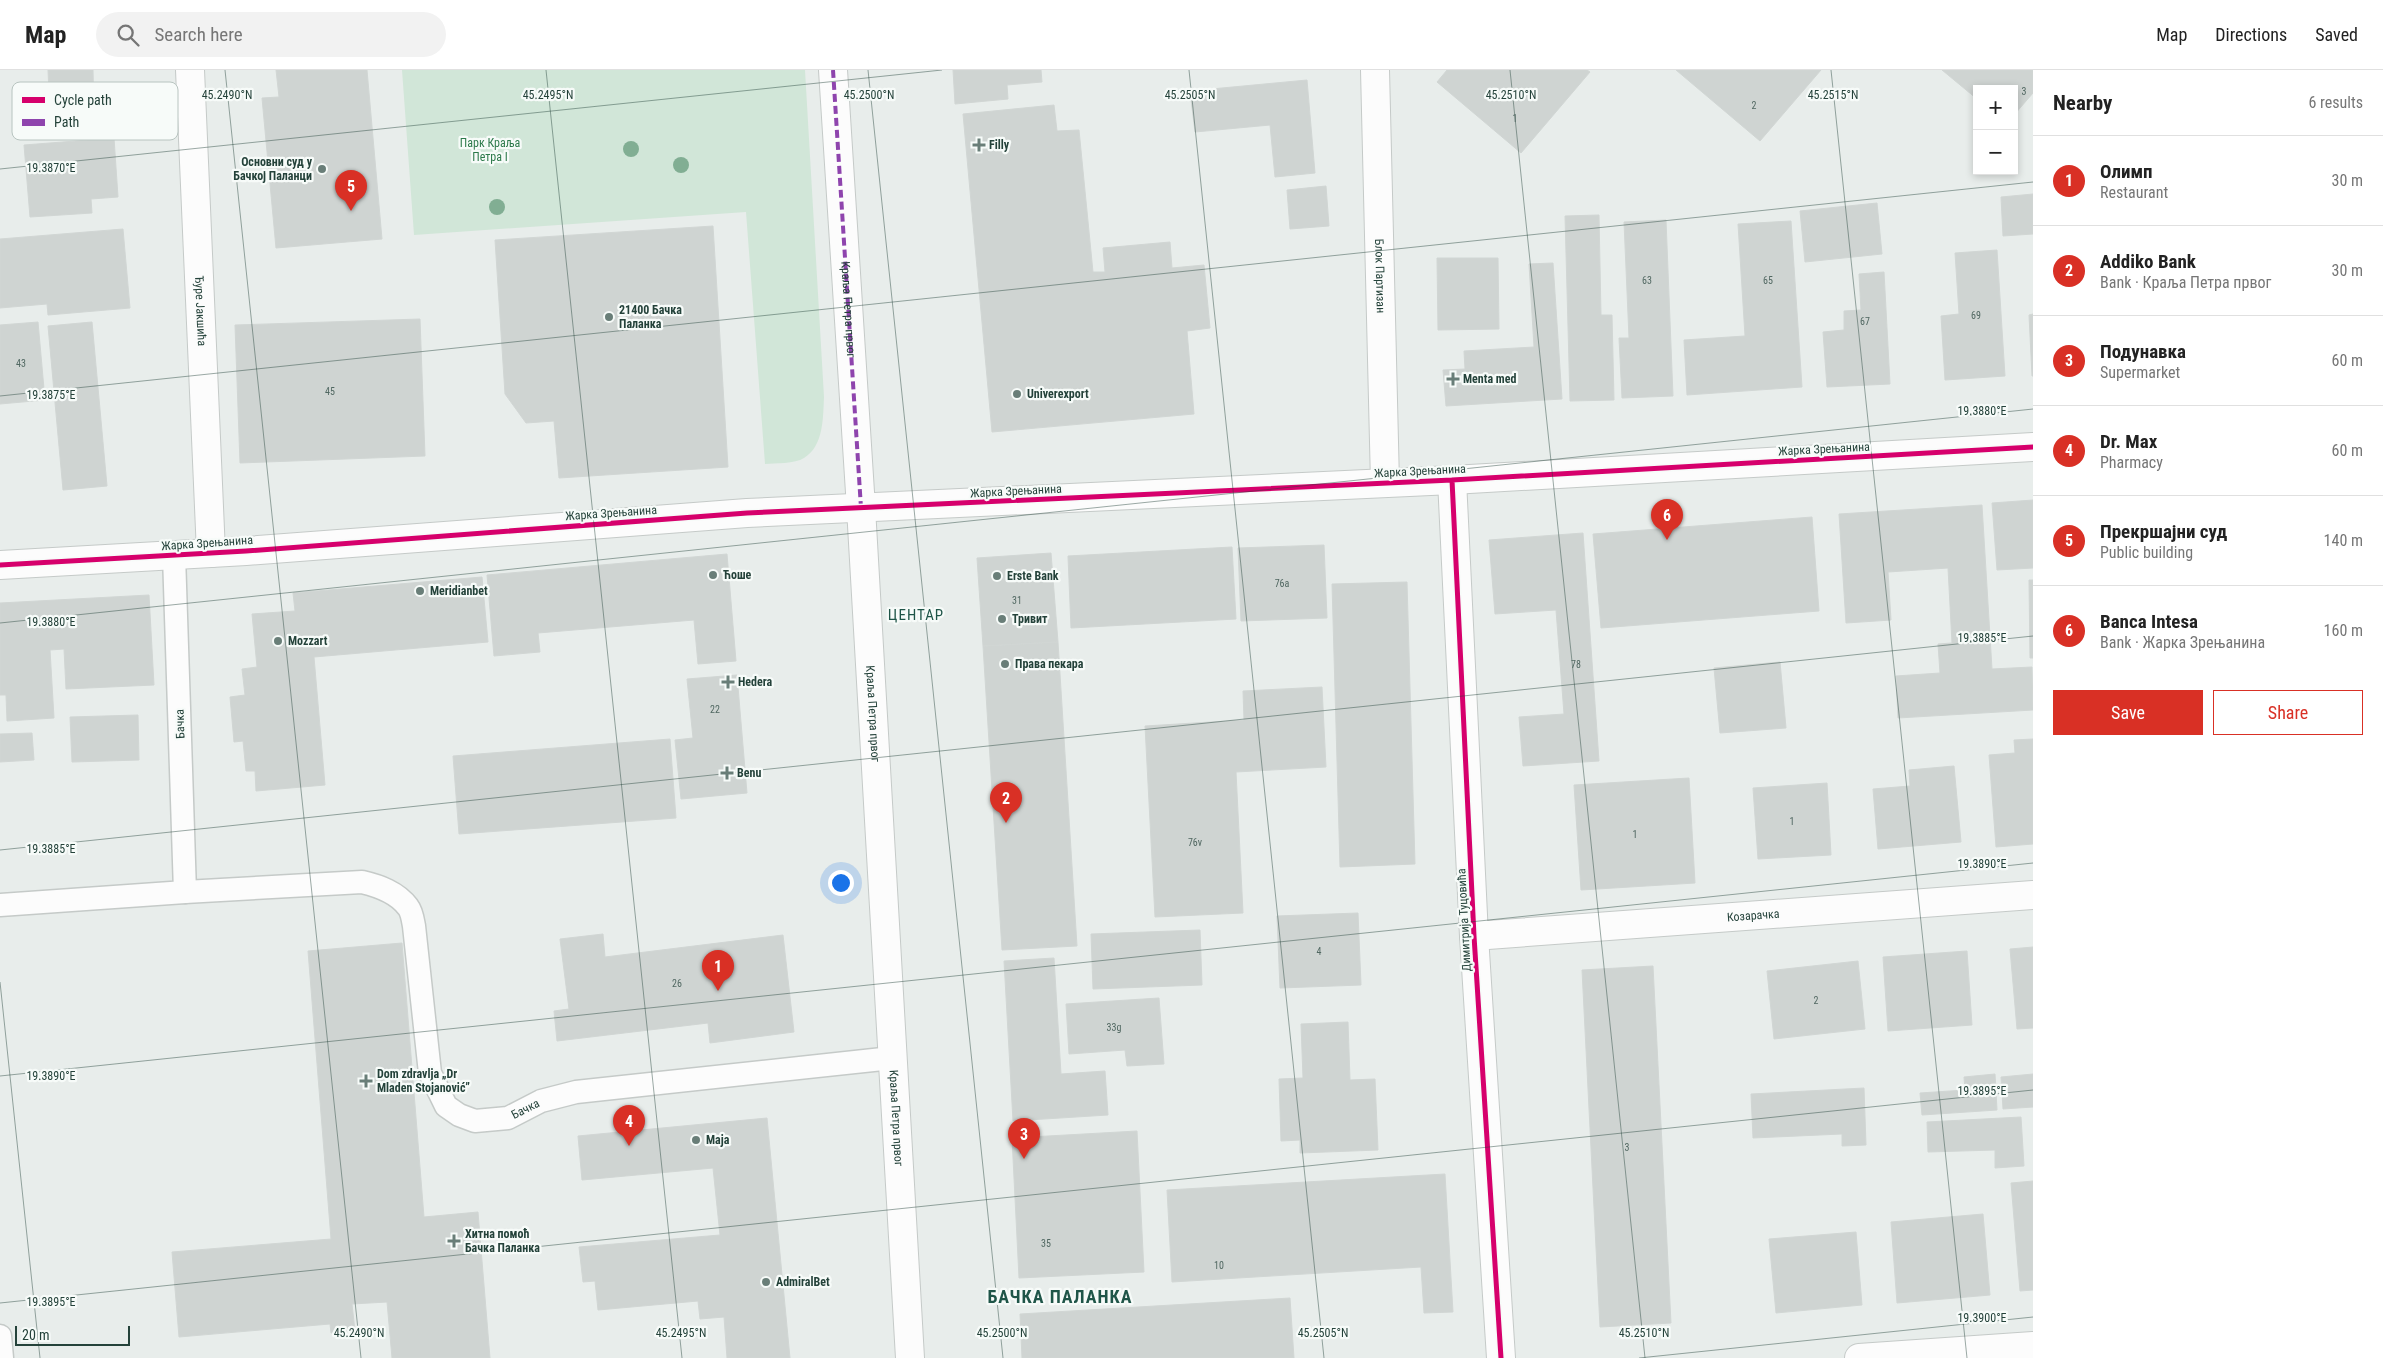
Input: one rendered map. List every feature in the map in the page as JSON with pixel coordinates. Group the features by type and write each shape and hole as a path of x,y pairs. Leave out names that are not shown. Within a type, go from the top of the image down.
{"street":[{"name":"Ђуре Јакшића","path":"190,70 210,553"},
{"name":"Краља Петра првог","path":"833,70 861,508 910,1358"},
{"name":"Блок Партизан","path":"1375,70 1384,483"},
{"name":"Жарка Зрењанина","path":"0,565 174,556 739,514 1452,480 2033,447"},
{"name":"Димитрија Туцовића","path":"1452,480 1474,936 1501,1358"},
{"name":"Козарачка","path":"1474,936 2033,895"},
{"path":"1858,1358 2033,1346"}],"lane":[{"name":"Бачка","path":"174,556 185,892"},
{"name":"Бачка","path":"0,904 362,882 380,887 396,896 409,908 414,926 430,1073 446,1106 458,1115 475,1121 508,1118 540,1101 576,1092 892,1058"},
{"path":"0,1336 2,1358"}],"green space":[{"name":"Парк Краља Петра I","path":"402,70 805,70 824,397 821,431 811,453 796,461 765,464 746,212 414,235"}],"building":[{"path":"48,70 93,70 93,82 49,82"},
{"name":"Основни суд у Бачкој Паланци","path":"276,70 367,70 382,239 276,248 262,98 279,97"},
{"path":"953,70 1041,70 1042,82 1007,85 1008,99 955,104"},
{"path":"1447,70 1587,70 1590,72 1521,153 1437,82"},
{"path":"1676,70 1821,70 1760,141"},
{"path":"1942,70 2033,70 2033,93 2018,110 2018,85 1973,85 1973,96"},
{"path":"1307,80 1315,173 1275,177 1270,125 1195,132 1190,91"},
{"path":"1054,105 1057,131 1079,130 1093,272 1105,272 1103,248 1170,242 1172,268 1204,265 1210,328 1187,331 1194,414 992,432 963,114"},
{"path":"114,140 118,197 91,199 92,213 30,217 24,145"},
{"path":"1326,186 1329,226 1290,229 1287,190"},
{"path":"2033,194 2033,234 2003,236 2001,197"},
{"path":"1877,203 1882,254 1805,262 1800,211"},
{"path":"1599,215 1601,315 1612,315 1614,400 1570,401 1565,216"},
{"path":"1666,220 1673,396 1622,398 1619,338 1629,338 1624,222"},
{"path":"1791,221 1802,387 1687,395 1684,340 1745,336 1738,224"},
{"name":"21400 Бачка Паланка","path":"713,226 728,467 559,478 554,421 526,423 505,394 495,240"},
{"path":"123,229 130,308 48,315 47,304 0,308 0,239"},
{"path":"1997,250 2005,376 1945,380 1941,316 1959,314 1955,253"},
{"path":"1437,258 1498,258 1499,329 1438,330"},
{"path":"1553,263 1562,399 1446,406 1443,370 1465,369 1464,351 1534,347 1529,264"},
{"path":"1884,272 1890,384 1827,387 1823,332 1844,330 1844,311 1861,310 1859,274"},
{"path":"2033,314 2033,376 2032,376 2029,315"},
{"path":"420,319 425,456 240,463 235,325"},
{"path":"38,322 45,400 0,404 0,325"},
{"path":"92,322 107,486 63,490 48,326"},
{"path":"2033,500 2033,568 1997,570 1992,503"},
{"path":"1982,505 1992,669 2032,667 2033,710 1898,718 1896,676 1940,673 1938,644 1952,643 1948,568 1888,572 1891,620 1846,623 1839,514"},
{"path":"1812,517 1819,611 1601,628 1593,534"},
{"path":"1583,533 1599,761 1523,766 1519,717 1564,714 1556,610 1495,614 1489,540"},
{"path":"1324,545 1327,618 1241,621 1238,548"},
{"path":"1232,547 1236,619 1071,628 1068,556"},
{"path":"1051,553 1058,642 983,646 977,558"},
{"path":"727,554 736,661 698,664 694,620 538,633 540,652 494,656 487,575"},
{"path":"482,577 488,642 314,657 325,785 256,791 255,771 246,771 243,741 234,742 230,697 245,695 242,669 257,667 252,614 295,611 293,593"},
{"path":"2029,580 2033,580 2033,658 2030,658"},
{"path":"1407,582 1415,864 1340,867 1332,584"},
{"path":"149,595 154,685 66,689 64,649 50,650 54,718 7,721 6,695 0,695 0,603"},
{"path":"1058,642 1077,946 1002,950 983,646"},
{"path":"1780,662 1786,728 1720,733 1714,668"},
{"path":"737,675 747,793 681,799 675,740 693,738 687,679"},
{"path":"1322,687 1326,767 1236,772 1243,913 1155,917 1145,726 1244,720 1243,691"},
{"path":"138,715 139,760 72,762 70,717"},
{"path":"32,733 34,760 0,762 0,734"},
{"path":"670,739 676,818 459,834 453,756"},
{"path":"2033,739 2033,844 1996,847 1989,755 2015,753 2014,740"},
{"path":"1954,766 1961,842 1878,849 1873,789 1910,786 1909,770"},
{"path":"1689,778 1695,883 1581,890 1574,785"},
{"path":"1827,783 1831,855 1758,859 1753,788"},
{"path":"1358,913 1361,985 1280,988 1277,916"},
{"path":"1200,930 1202,985 1093,989 1091,934"},
{"path":"603,934 605,957 783,935 794,1032 710,1043 708,1023 557,1041 554,1011 569,1009 560,939"},
{"name":"Dom zdravlja „Dr Mladen Stojanović”","path":"402,943 424,1217 478,1212 490,1358 392,1358 387,1302 352,1304 355,1331 331,1333 330,1324 179,1337 172,1252 331,1239 308,951"},
{"path":"2033,947 2033,1028 2017,1029 2010,949"},
{"path":"1967,951 1972,1025 1888,1031 1883,957"},
{"path":"1054,958 1061,1074 1105,1071 1108,1115 1013,1121 1004,961"},
{"path":"1858,961 1865,1029 1774,1039 1767,971"},
{"path":"1653,966 1671,1323 1600,1327 1582,970"},
{"path":"1159,998 1164,1064 1127,1066 1125,1050 1069,1054 1066,1004"},
{"path":"1348,1022 1350,1080 1375,1079 1378,1150 1300,1153 1300,1140 1281,1141 1279,1079 1303,1078 1301,1024"},
{"path":"1995,1074 1997,1110 1922,1115 1920,1093 1965,1090 1964,1077"},
{"path":"2033,1074 2033,1107 2003,1109 2001,1077"},
{"path":"1864,1088 1866,1145 1842,1146 1842,1134 1753,1138 1751,1094"},
{"path":"2021,1117 2024,1166 1995,1168 1995,1150 1928,1152 1927,1122"},
{"path":"767,1118 790,1358 727,1358 724,1317 700,1319 698,1301 598,1310 595,1281 583,1282 579,1247 720,1235 713,1168 582,1180 578,1136"},
{"path":"1137,1131 1144,1272 1019,1278 1012,1138"},
{"path":"1445,1174 1453,1312 1424,1313 1421,1267 1172,1282 1167,1190"},
{"path":"2033,1181 2033,1290 2020,1291 2011,1183"},
{"path":"1983,1214 1990,1295 1897,1303 1891,1222"},
{"path":"1856,1232 1862,1305 1776,1313 1769,1239"},
{"path":"1290,1298 1294,1358 1022,1358 1020,1314"}],"marked path":[{"path":"833,70 861,508"}],"cycle path":[{"path":"0,565 246,551 747,513 1452,480 2033,447"},
{"path":"1452,480 1474,936 1501,1358"}],"place":[{"name":"Filly","path":"979,145"},
{"name":"Основни суд у Бачкој Паланци","path":"322,169"},
{"name":"Прекршајни суд","path":"351,211"},
{"name":"21400 Бачка Паланка","path":"609,317"},
{"name":"Menta med","path":"1453,379"},
{"name":"Univerexport","path":"1017,394"},
{"name":"Banca Intesa","path":"1667,540"},
{"name":"Ћоше","path":"713,575"},
{"name":"Erste Bank","path":"997,576"},
{"name":"Meridianbet","path":"420,591"},
{"name":"Тривит","path":"1002,619"},
{"name":"Mozzart","path":"278,641"},
{"name":"Права пекара","path":"1005,664"},
{"name":"Hedera","path":"728,682"},
{"name":"Benu","path":"727,773"},
{"name":"Addiko Bank","path":"1006,823"},
{"name":"Олимп","path":"718,991"},
{"name":"Dom zdravlja „Dr Mladen Stojanović”","path":"366,1081"},
{"name":"Maja","path":"696,1140"},
{"name":"Dr. Max","path":"629,1146"},
{"name":"Подунавка","path":"1024,1159"},
{"name":"Хитна помоћ Бачка Паланка","path":"454,1241"},
{"name":"AdmiralBet","path":"766,1282"}],"district":[{"name":"ЦЕНТАР","path":"916,615"},
{"name":"БАЧКА ПАЛАНКА","path":"1060,1296"}]}
